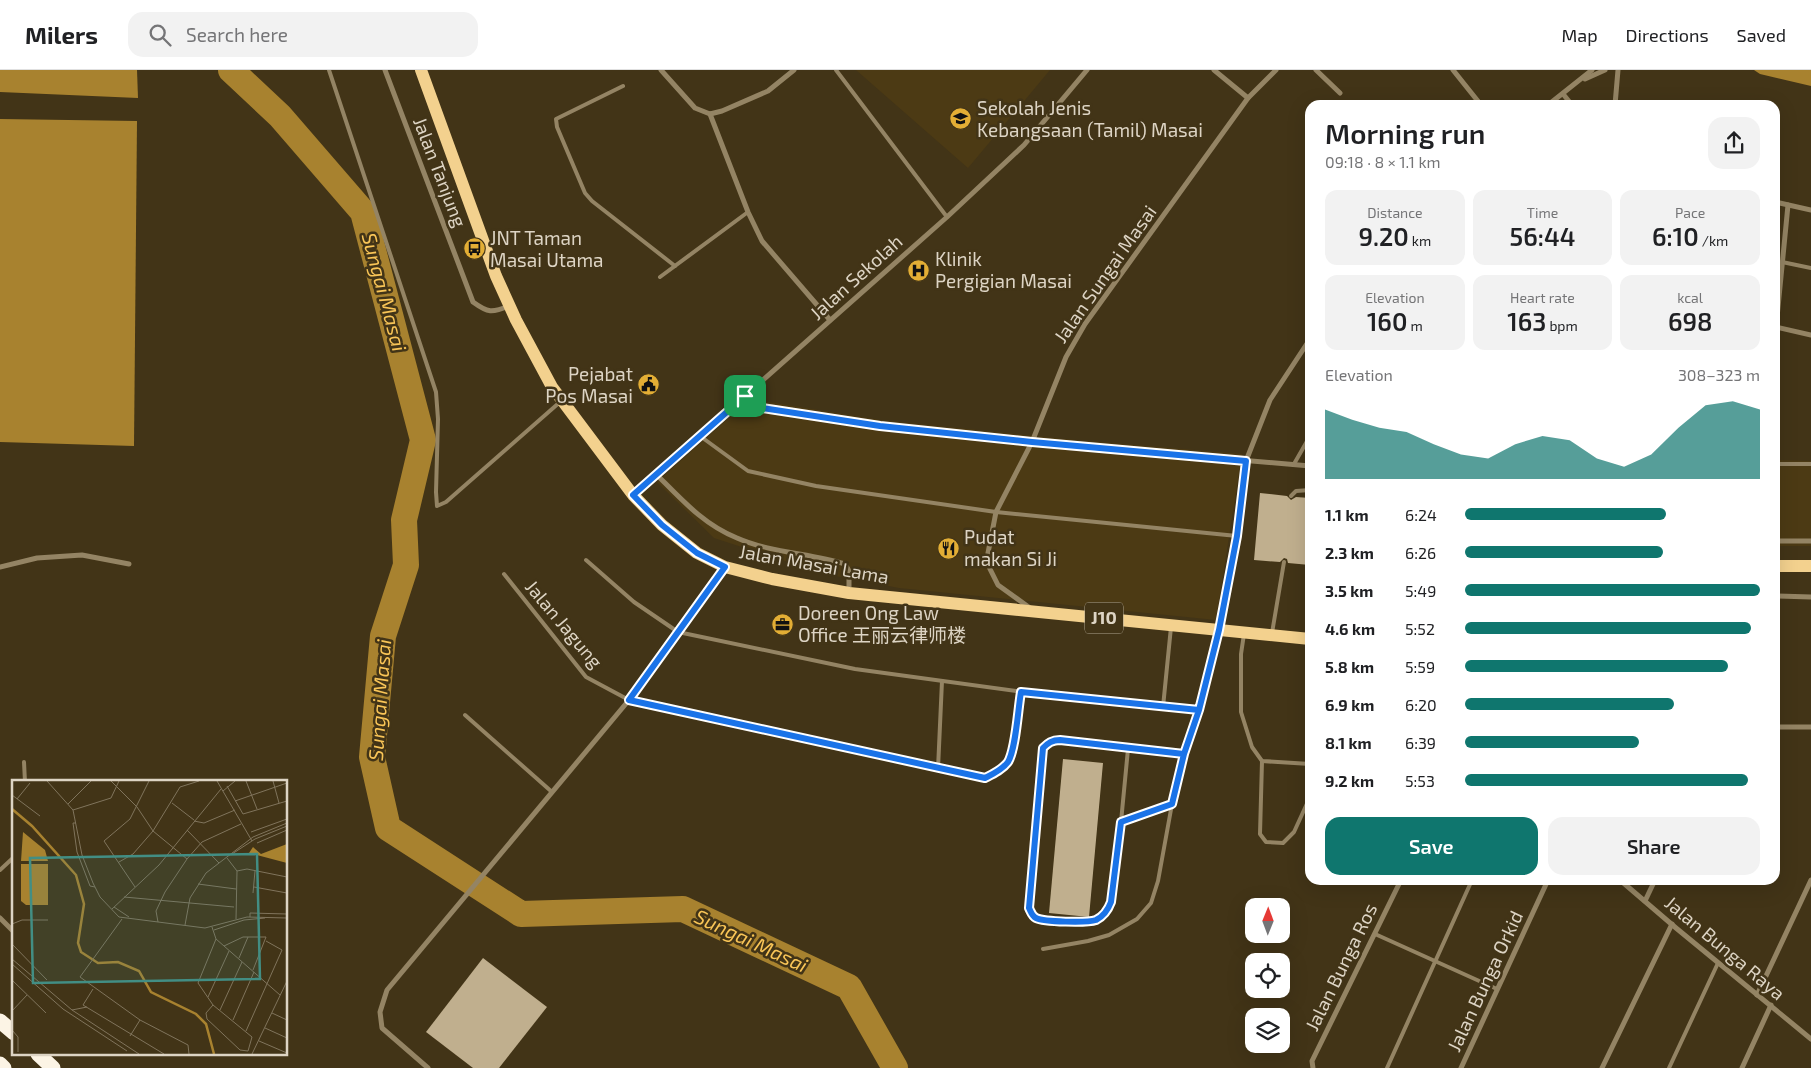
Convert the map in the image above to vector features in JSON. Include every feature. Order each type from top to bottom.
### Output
[{"type":"highway","points":[[0,1021],[12,1031]]},
{"type":"highway","points":[[40,1056],[53,1068]]},
{"type":"highway","points":[[0,1064],[4,1068]]},
{"type":"main road","name":"Jalan Masai Lama","points":[[420,70],[509,306],[552,388],[633,495],[662,525],[697,553],[725,567],[772,579],[849,593],[1305,638]]},
{"type":"main road","points":[[1780,566],[1811,566]]},
{"type":"street","name":"Jalan Tanjung","points":[[385,70],[473,302],[484,310],[495,312],[509,306]]},
{"type":"street","points":[[661,70],[695,108],[710,114],[722,111],[768,91],[794,70]]},
{"type":"street","name":"Jalan Sekolah","points":[[633,495],[947,217],[1024,145],[1086,70]]},
{"type":"street","points":[[1214,70],[1248,98]]},
{"type":"street","name":"Jalan Sungai Masai","points":[[1037,612],[1003,590],[993,578],[988,553],[996,512],[1032,442],[1066,357],[1085,324],[1248,98],[1276,70]]},
{"type":"street","points":[[1316,70],[1340,93]]},
{"type":"street","points":[[1453,70],[1477,100]]},
{"type":"street","points":[[1555,100],[1592,70]]},
{"type":"street","points":[[1580,81],[1605,70]]},
{"type":"street","points":[[1615,100],[1618,70]]},
{"type":"street","points":[[1563,94],[1568,100]]},
{"type":"street","points":[[710,114],[748,212],[762,241],[830,320]]},
{"type":"street","points":[[1780,203],[1811,210]]},
{"type":"street","points":[[1780,284],[1788,205]]},
{"type":"street","points":[[1780,328],[1811,335]]},
{"type":"street","points":[[1219,630],[1237,536],[1246,461],[1270,400],[1305,347]]},
{"type":"street","points":[[745,396],[754,405],[762,408],[880,426],[1032,442],[1305,465]]},
{"type":"street","points":[[657,475],[687,506],[704,519],[737,538],[757,545],[845,564],[849,571],[849,593]]},
{"type":"street","points":[[1780,541],[1811,541]]},
{"type":"street","points":[[0,567],[37,558],[82,555],[129,564]]},
{"type":"street","points":[[428,1068],[382,1028],[380,1012],[387,990],[629,700],[725,567]]},
{"type":"street","points":[[1780,596],[1811,597]]},
{"type":"street","points":[[1780,727],[1811,727]]},
{"type":"street","points":[[1758,995],[1811,880]]},
{"type":"street","name":"Jalan Bunga Ros","points":[[1313,1068],[1312,1060],[1399,885]]},
{"type":"street","name":"Jalan Bunga Orkid","points":[[1461,1068],[1546,885]]},
{"type":"street","name":"Jalan Bunga Raya","points":[[1626,885],[1811,1039]]},
{"type":"street","points":[[1645,902],[1653,885]]},
{"type":"street","points":[[0,918],[12,930]]},
{"type":"street","points":[[1602,1068],[1672,924]]},
{"type":"street","points":[[1742,1068],[1771,1005]]},
{"type":"lane","points":[[329,70],[436,392],[438,419],[436,492],[438,506],[446,502],[562,400]]},
{"type":"lane","points":[[836,70],[947,217]]},
{"type":"lane","points":[[623,86],[556,119],[556,127],[585,193],[592,201],[675,266]]},
{"type":"lane","points":[[660,277],[748,212]]},
{"type":"lane","points":[[1782,262],[1811,268]]},
{"type":"lane","points":[[700,436],[748,471],[816,486],[996,512],[1237,536]]},
{"type":"lane","points":[[1294,464],[1305,445]]},
{"type":"lane","points":[[1780,464],[1811,464]]},
{"type":"lane","points":[[1291,496],[1296,491],[1305,490]]},
{"type":"lane","points":[[586,560],[634,602],[678,632],[855,670],[1021,692],[1199,710]]},
{"type":"lane","points":[[1272,635],[1284,562]]},
{"type":"lane","name":"Jalan Jagung","points":[[504,574],[586,677],[629,700],[985,778],[998,772],[1008,761],[1014,740],[1021,692]]},
{"type":"lane","points":[[1163,707],[1171,625]]},
{"type":"lane","points":[[1043,949],[1088,941],[1109,934],[1137,919],[1145,911],[1155,894],[1172,804],[1184,754],[1199,710],[1219,630]]},
{"type":"lane","points":[[1244,632],[1241,654],[1241,712],[1252,747],[1262,761],[1260,834],[1266,842],[1283,843],[1294,832],[1305,808]]},
{"type":"lane","points":[[938,769],[942,681]]},
{"type":"lane","points":[[465,715],[552,792]]},
{"type":"lane","points":[[1128,749],[1111,902],[1107,912],[1088,922],[1038,919],[1034,917],[1029,908],[1029,903],[1043,748],[1054,740],[1060,740],[1184,754]]},
{"type":"lane","points":[[1262,761],[1305,764]]},
{"type":"lane","points":[[24,762],[24,780]]},
{"type":"lane","points":[[1121,822],[1172,804]]},
{"type":"lane","points":[[0,870],[12,860]]},
{"type":"lane","points":[[1387,1068],[1470,885]]},
{"type":"lane","points":[[1375,934],[1497,989]]},
{"type":"lane","points":[[1669,1068],[1718,963]]},
{"type":"shaded area","points":[[0,70],[137,70],[138,98],[0,92]]},
{"type":"shaded area","name":"Sekolah Jenis Kebangsaan (Tamil) Masai","points":[[856,70],[1050,70],[968,168]]},
{"type":"shaded area","points":[[1754,70],[1811,70],[1811,86],[1760,74]]},
{"type":"shaded area","points":[[0,119],[137,121],[134,446],[0,442]]},
{"type":"shaded area","points":[[753,396],[762,401],[880,420],[1064,439],[1242,454],[1216,620],[899,588],[825,574],[714,538],[657,482]]},
{"type":"shaded area","points":[[1780,460],[1811,461],[1811,546],[1780,546]]},
{"type":"building","points":[[1260,493],[1287,496],[1291,500],[1296,497],[1305,498],[1305,565],[1288,563],[1287,559],[1284,558],[1280,562],[1254,560]]},
{"type":"building","points":[[1063,759],[1103,763],[1089,917],[1049,913]]},
{"type":"building","points":[[483,958],[547,1007],[499,1068],[473,1068],[426,1032]]},
{"type":"waterway","name":"Sungai Masai","points":[[231,70],[280,116],[363,212],[423,440],[404,520],[406,565],[383,636],[372,757],[388,828],[521,914],[683,909],[849,987],[895,1068]]},
{"type":"place","name":"Sekolah Jenis Kebangsaan (Tamil) Masai","points":[[961,119]]},
{"type":"place","name":"JNT Taman Masai Utama","points":[[474,249]]},
{"type":"place","name":"Klinik Pergigian Masai","points":[[919,270]]},
{"type":"place","name":"Pejabat Pos Masai","points":[[649,385]]},
{"type":"place","name":"Pudat makan Si Ji","points":[[948,548]]},
{"type":"place","name":"Doreen Ong Law Office 王丽云律师楼","points":[[782,624]]},
{"type":"route","points":[[745,396],[633,495],[662,525],[697,553],[725,567],[629,700],[985,778],[998,772],[1008,761],[1014,740],[1021,692],[1199,710],[1184,754],[1060,740],[1054,740],[1043,748],[1029,903],[1031,914],[1038,919],[1077,922],[1088,922],[1102,916],[1107,912],[1111,902],[1121,822],[1172,804],[1184,754],[1199,710],[1219,630],[1237,536],[1246,461],[880,426],[762,408],[754,405],[745,396]]}]
